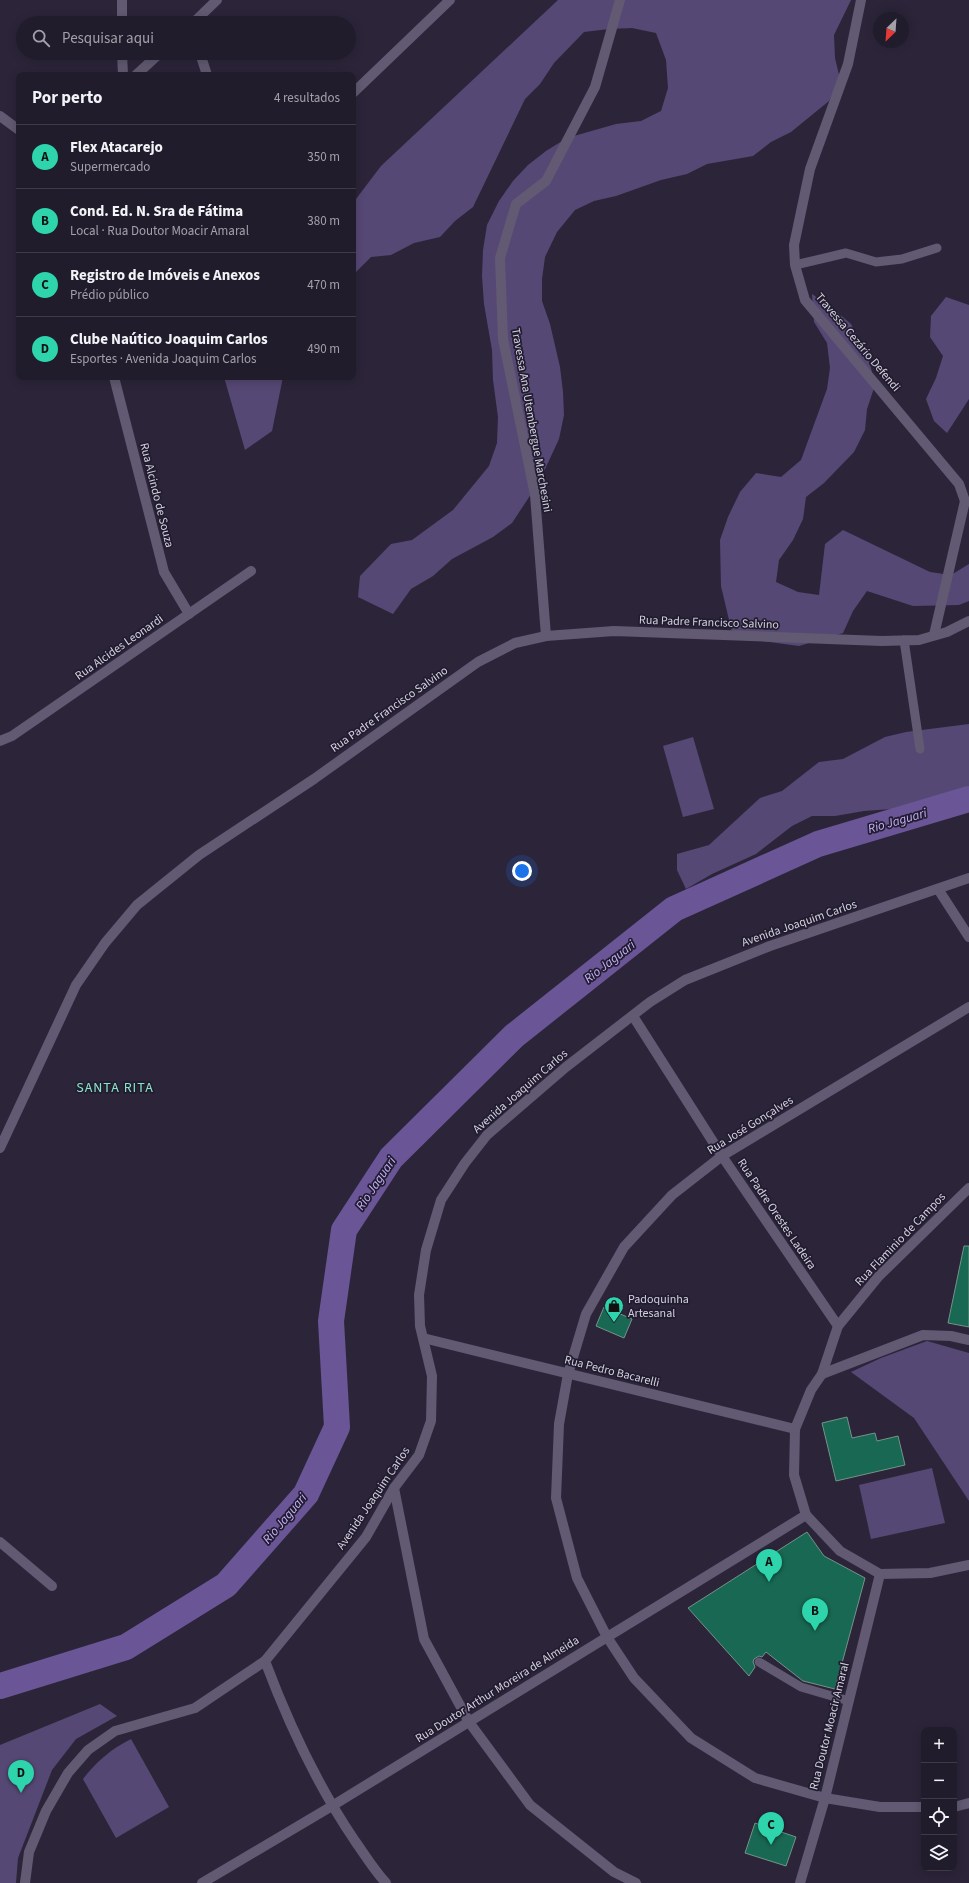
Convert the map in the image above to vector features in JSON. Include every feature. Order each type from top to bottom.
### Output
[{"type":"street","points":[[122,0],[122,16]]},
{"type":"street","points":[[200,16],[217,0]]},
{"type":"street","points":[[356,90],[450,0]]},
{"type":"street","name":"Travessa Ana Utembergue Marchesini","points":[[546,636],[535,495],[503,339],[500,258],[516,204],[546,181],[595,87],[620,0]]},
{"type":"street","name":"Travessa Cezário Defendi","points":[[861,0],[848,64],[810,170],[794,245],[795,265],[805,300],[959,484],[964,501],[934,636]]},
{"type":"street","points":[[122,60],[123,72]]},
{"type":"street","points":[[139,72],[152,60]]},
{"type":"street","points":[[202,60],[206,72]]},
{"type":"street","points":[[0,116],[16,128]]},
{"type":"street","name":"Rua Alcindo de Souza","points":[[115,380],[164,572],[189,614]]},
{"type":"street","name":"Rua Alcides Leonardi","points":[[0,741],[12,736],[251,571]]},
{"type":"street","name":"Rua Padre Francisco Salvino","points":[[0,1148],[76,985],[105,943],[137,905],[199,855],[314,779],[478,662],[515,643],[546,636],[614,631],[918,640],[947,632],[969,621]]},
{"type":"street","name":"Avenida Joaquim Carlos","points":[[25,1883],[29,1852],[46,1811],[68,1773],[88,1750],[115,1731],[195,1708],[265,1661],[366,1537],[394,1488],[419,1455],[431,1420],[432,1376],[420,1326],[419,1295],[426,1250],[441,1200],[465,1163],[487,1135],[566,1067],[650,1002],[686,980],[770,946],[969,878]]},
{"type":"street","points":[[938,889],[969,937]]},
{"type":"street","name":"Rua José Gonçalves","points":[[921,1807],[880,1808],[825,1798],[755,1778],[691,1738],[634,1678],[607,1637],[577,1578],[556,1498],[559,1424],[568,1374],[586,1314],[624,1247],[672,1195],[722,1156],[969,1007]]},
{"type":"street","name":"Rua Padre Orestes Ladeira","points":[[633,1016],[722,1156],[838,1326]]},
{"type":"street","name":"Rua Flaminio de Campos","points":[[880,1574],[840,1551],[806,1515],[794,1475],[795,1429],[811,1390],[822,1374],[838,1326],[878,1276],[969,1188]]},
{"type":"street","points":[[822,1374],[923,1335],[952,1336],[969,1340]]},
{"type":"street","name":"Rua Pedro Bacarelli","points":[[423,1338],[795,1429]]},
{"type":"street","points":[[394,1488],[424,1639],[469,1722],[530,1805],[614,1872],[636,1883]]},
{"type":"street","name":"Rua Doutor Arthur Moreira de Almeida","points":[[202,1883],[332,1806],[806,1515]]},
{"type":"street","points":[[0,1542],[52,1586]]},
{"type":"street","points":[[880,1574],[930,1573],[969,1565]]},
{"type":"street","name":"Rua Doutor Moacir Amaral","points":[[800,1883],[825,1798],[880,1574]]},
{"type":"street","points":[[265,1661],[283,1709],[304,1754],[332,1806],[386,1883]]},
{"type":"street","points":[[957,1806],[969,1803]]},
{"type":"lane","points":[[795,265],[846,253],[876,262],[902,259],[936,248]]},
{"type":"lane","points":[[904,640],[920,749]]},
{"type":"lane","points":[[759,1662],[800,1687],[849,1701]]},
{"type":"shaded area","points":[[558,0],[851,0],[834,35],[835,58],[840,79],[829,101],[791,132],[771,142],[753,156],[707,164],[687,174],[661,180],[616,196],[594,201],[575,210],[557,232],[545,257],[542,279],[542,301],[550,324],[560,367],[564,415],[559,439],[539,482],[512,523],[493,537],[452,559],[433,576],[411,589],[393,614],[358,597],[360,576],[391,544],[412,540],[453,510],[489,466],[497,443],[498,417],[493,380],[492,350],[484,304],[482,276],[483,250],[487,225],[499,201],[513,181],[528,165],[546,151],[567,138],[616,124],[641,121],[661,111],[668,88],[666,60],[656,33],[632,28],[584,32],[554,63],[540,84],[525,99],[473,207],[455,221],[440,237],[414,243],[391,255],[371,257],[356,272],[356,199],[381,166]]},
{"type":"shaded area","points":[[812,294],[851,324],[870,364],[875,385],[867,409],[865,430],[854,452],[824,483],[806,497],[803,519],[793,540],[779,560],[776,582],[798,592],[819,595],[825,544],[843,530],[930,572],[951,575],[969,564],[969,601],[959,605],[913,606],[867,591],[853,611],[843,633],[799,646],[733,637],[721,586],[720,540],[728,517],[740,492],[756,473],[781,477],[801,460],[827,389],[830,368],[827,343],[814,322]]},
{"type":"shaded area","points":[[946,297],[969,305],[969,399],[947,433],[934,421],[926,399],[936,378],[943,356],[930,337],[931,316]]},
{"type":"shaded area","points":[[225,380],[282,380],[272,431],[245,450]]},
{"type":"shaded area","points":[[969,724],[969,791],[936,796],[892,809],[864,811],[835,816],[812,816],[792,826],[756,854],[712,874],[686,889],[677,870],[677,854],[709,845],[760,798],[782,791],[819,762],[843,759],[885,737],[906,732]]},
{"type":"shaded area","points":[[693,737],[714,809],[683,817],[663,746]]},
{"type":"shaded area","points":[[927,1341],[969,1353],[969,1501],[914,1418],[851,1372],[881,1358]]},
{"type":"shaded area","points":[[932,1468],[945,1523],[871,1539],[859,1485]]},
{"type":"shaded area","points":[[100,1704],[117,1716],[76,1739],[52,1770],[18,1858],[16,1883],[0,1883],[0,1745]]},
{"type":"shaded area","points":[[131,1739],[169,1807],[116,1838],[83,1779],[104,1756]]},
{"type":"building","points":[[964,1246],[969,1246],[969,1327],[948,1323]]},
{"type":"building","name":"Padoquinha Artesanal","points":[[604,1307],[632,1319],[624,1338],[596,1326]]},
{"type":"building","points":[[847,1417],[852,1438],[875,1433],[877,1441],[898,1436],[905,1465],[836,1481],[822,1423]]},
{"type":"building","points":[[807,1532],[824,1556],[865,1578],[835,1689],[803,1681],[766,1652],[762,1657],[759,1656],[754,1659],[753,1662],[755,1667],[749,1676],[688,1608]]},
{"type":"building","points":[[755,1823],[796,1837],[786,1866],[745,1853]]},
{"type":"waterway","name":"Rio Jaguari","points":[[0,1686],[126,1647],[226,1585],[306,1494],[337,1427],[331,1321],[344,1230],[391,1158],[514,1036],[674,909],[818,844],[969,799]]},
{"type":"place","name":"Padoquinha Artesanal","points":[[614,1323]]},
{"type":"place","name":"Flex Atacarejo","points":[[769,1582]]},
{"type":"place","name":"Cond. Ed. N. Sra de Fátima","points":[[815,1631]]},
{"type":"place","name":"Clube Naútico Joaquim Carlos","points":[[21,1793]]},
{"type":"place","name":"Registro de Imóveis e Anexos","points":[[771,1845]]},
{"type":"district","name":"SANTA RITA","points":[[115,1087]]}]
